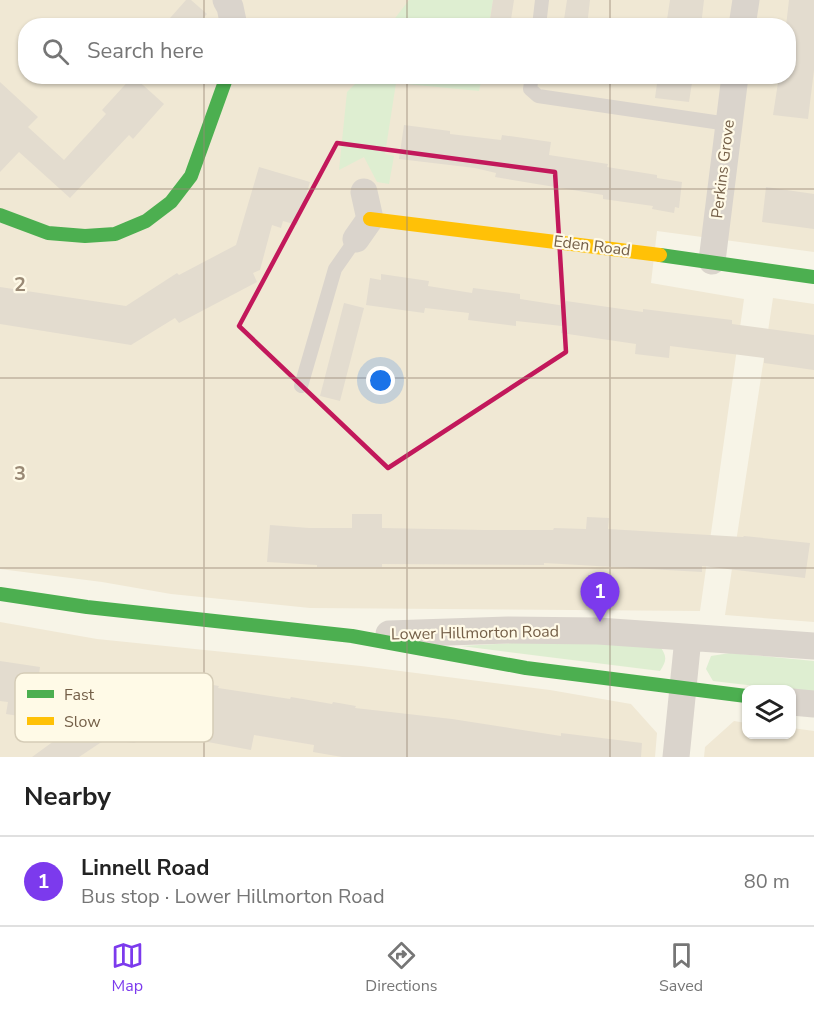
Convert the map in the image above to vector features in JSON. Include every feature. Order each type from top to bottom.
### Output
[{"type":"street","points":[[226,0],[232,18]]},
{"type":"street","points":[[743,18],[746,0]]},
{"type":"street","points":[[0,215],[48,233],[85,236],[115,234],[146,221],[171,202],[191,176],[224,84]]},
{"type":"street","name":"Perkins Grove","points":[[712,261],[734,84]]},
{"type":"street","points":[[363,229],[364,192]]},
{"type":"street","name":"Eden Road","points":[[363,229],[712,261],[814,277]]},
{"type":"street","name":"Lower Hillmorton Road","points":[[0,594],[87,607],[352,636],[526,668],[742,695]]},
{"type":"street","name":"Lower Hillmorton Road","points":[[352,636],[531,630],[598,631],[814,646]]},
{"type":"street","points":[[676,757],[688,638]]},
{"type":"street","points":[[796,702],[814,704]]},
{"type":"lane","points":[[540,18],[542,0]]},
{"type":"lane","points":[[531,84],[530,89],[538,96],[728,124]]},
{"type":"lane","points":[[302,386],[335,269],[363,229]]},
{"type":"highlighted area","points":[[337,143],[555,172],[566,352],[388,468],[239,326]]},
{"type":"shaded area","points":[[0,0],[814,0],[814,252],[657,231],[651,283],[744,299],[700,611],[310,608],[171,594],[102,582],[0,569]]},
{"type":"shaded area","points":[[773,298],[814,304],[814,622],[725,615]]},
{"type":"shaded area","points":[[0,622],[97,639],[361,666],[550,690],[631,704],[657,733],[655,757],[0,757]]},
{"type":"shaded area","points":[[734,721],[742,722],[742,739],[796,739],[796,729],[814,731],[814,757],[704,757],[705,747]]},
{"type":"green space","points":[[409,0],[493,0],[490,18],[395,18]]},
{"type":"green space","points":[[355,84],[396,84],[385,154],[394,156],[389,184],[377,182],[364,157],[339,170],[347,92]]},
{"type":"green space","points":[[406,84],[480,84],[479,91]]},
{"type":"green space","points":[[548,641],[660,646],[665,661],[660,671],[461,646]]},
{"type":"green space","points":[[730,653],[814,661],[814,693],[796,691],[796,685],[747,685],[713,681],[706,669],[711,656]]},
{"type":"building","points":[[186,0],[191,0],[207,14],[203,18],[170,18]]},
{"type":"building","points":[[493,0],[514,0],[511,18],[490,18]]},
{"type":"building","points":[[567,0],[590,0],[588,18],[564,18]]},
{"type":"building","points":[[670,0],[704,0],[702,18],[667,18]]},
{"type":"building","points":[[789,0],[814,0],[814,70],[808,119],[773,115],[778,84],[796,84],[796,18],[787,18]]},
{"type":"building","points":[[0,82],[38,117],[28,127],[64,160],[106,114],[102,110],[126,84],[142,84],[164,104],[133,139],[129,135],[70,198],[19,152],[0,172]]},
{"type":"building","points":[[657,84],[692,84],[689,102],[655,98]]},
{"type":"building","points":[[404,125],[450,131],[450,134],[501,140],[502,135],[551,142],[549,155],[608,164],[607,167],[657,175],[657,178],[682,182],[679,208],[675,207],[674,213],[652,209],[653,206],[603,199],[603,195],[495,177],[496,173],[475,168],[399,159]]},
{"type":"building","points":[[259,167],[310,182],[297,225],[283,221],[281,228],[272,225],[260,270],[253,273],[257,282],[179,323],[175,318],[131,345],[0,324],[0,287],[126,306],[177,273],[179,275],[236,245]]},
{"type":"building","points":[[766,187],[814,194],[814,229],[762,222]]},
{"type":"building","points":[[381,274],[429,281],[428,286],[472,293],[473,288],[520,294],[520,299],[565,306],[566,301],[643,312],[643,309],[732,320],[732,324],[814,335],[814,370],[764,363],[764,358],[670,346],[669,358],[635,354],[636,344],[561,333],[562,326],[516,321],[516,326],[468,320],[469,313],[425,308],[424,313],[366,305],[370,278],[381,280]]},
{"type":"building","points":[[344,303],[364,308],[340,401],[320,396]]},
{"type":"building","points":[[352,514],[382,514],[382,528],[484,530],[586,529],[587,517],[609,518],[608,529],[744,536],[810,543],[805,578],[702,566],[702,572],[544,563],[544,565],[382,564],[382,567],[317,567],[317,565],[267,562],[270,525],[352,528]]},
{"type":"building","points":[[0,661],[40,667],[39,673],[15,673],[15,715],[6,714],[8,702],[0,701]]},
{"type":"building","points":[[213,685],[219,686],[218,688],[290,699],[291,697],[332,704],[333,702],[356,706],[355,708],[452,719],[561,736],[561,733],[642,743],[641,757],[342,757],[313,752],[314,745],[254,735],[251,750],[208,742],[213,742]]},
{"type":"building","points":[[53,742],[102,742],[79,757],[32,757]]},
{"type":"traffic: fast","points":[[0,215],[48,233],[85,236],[115,234],[146,221],[171,202],[191,176],[224,84]]},
{"type":"traffic: fast","points":[[660,255],[814,277]]},
{"type":"traffic: fast","points":[[0,594],[87,607],[352,636],[526,668],[742,695]]},
{"type":"traffic: slow","points":[[370,219],[660,255]]},
{"type":"place","name":"Linnell Road","points":[[600,622]]}]
